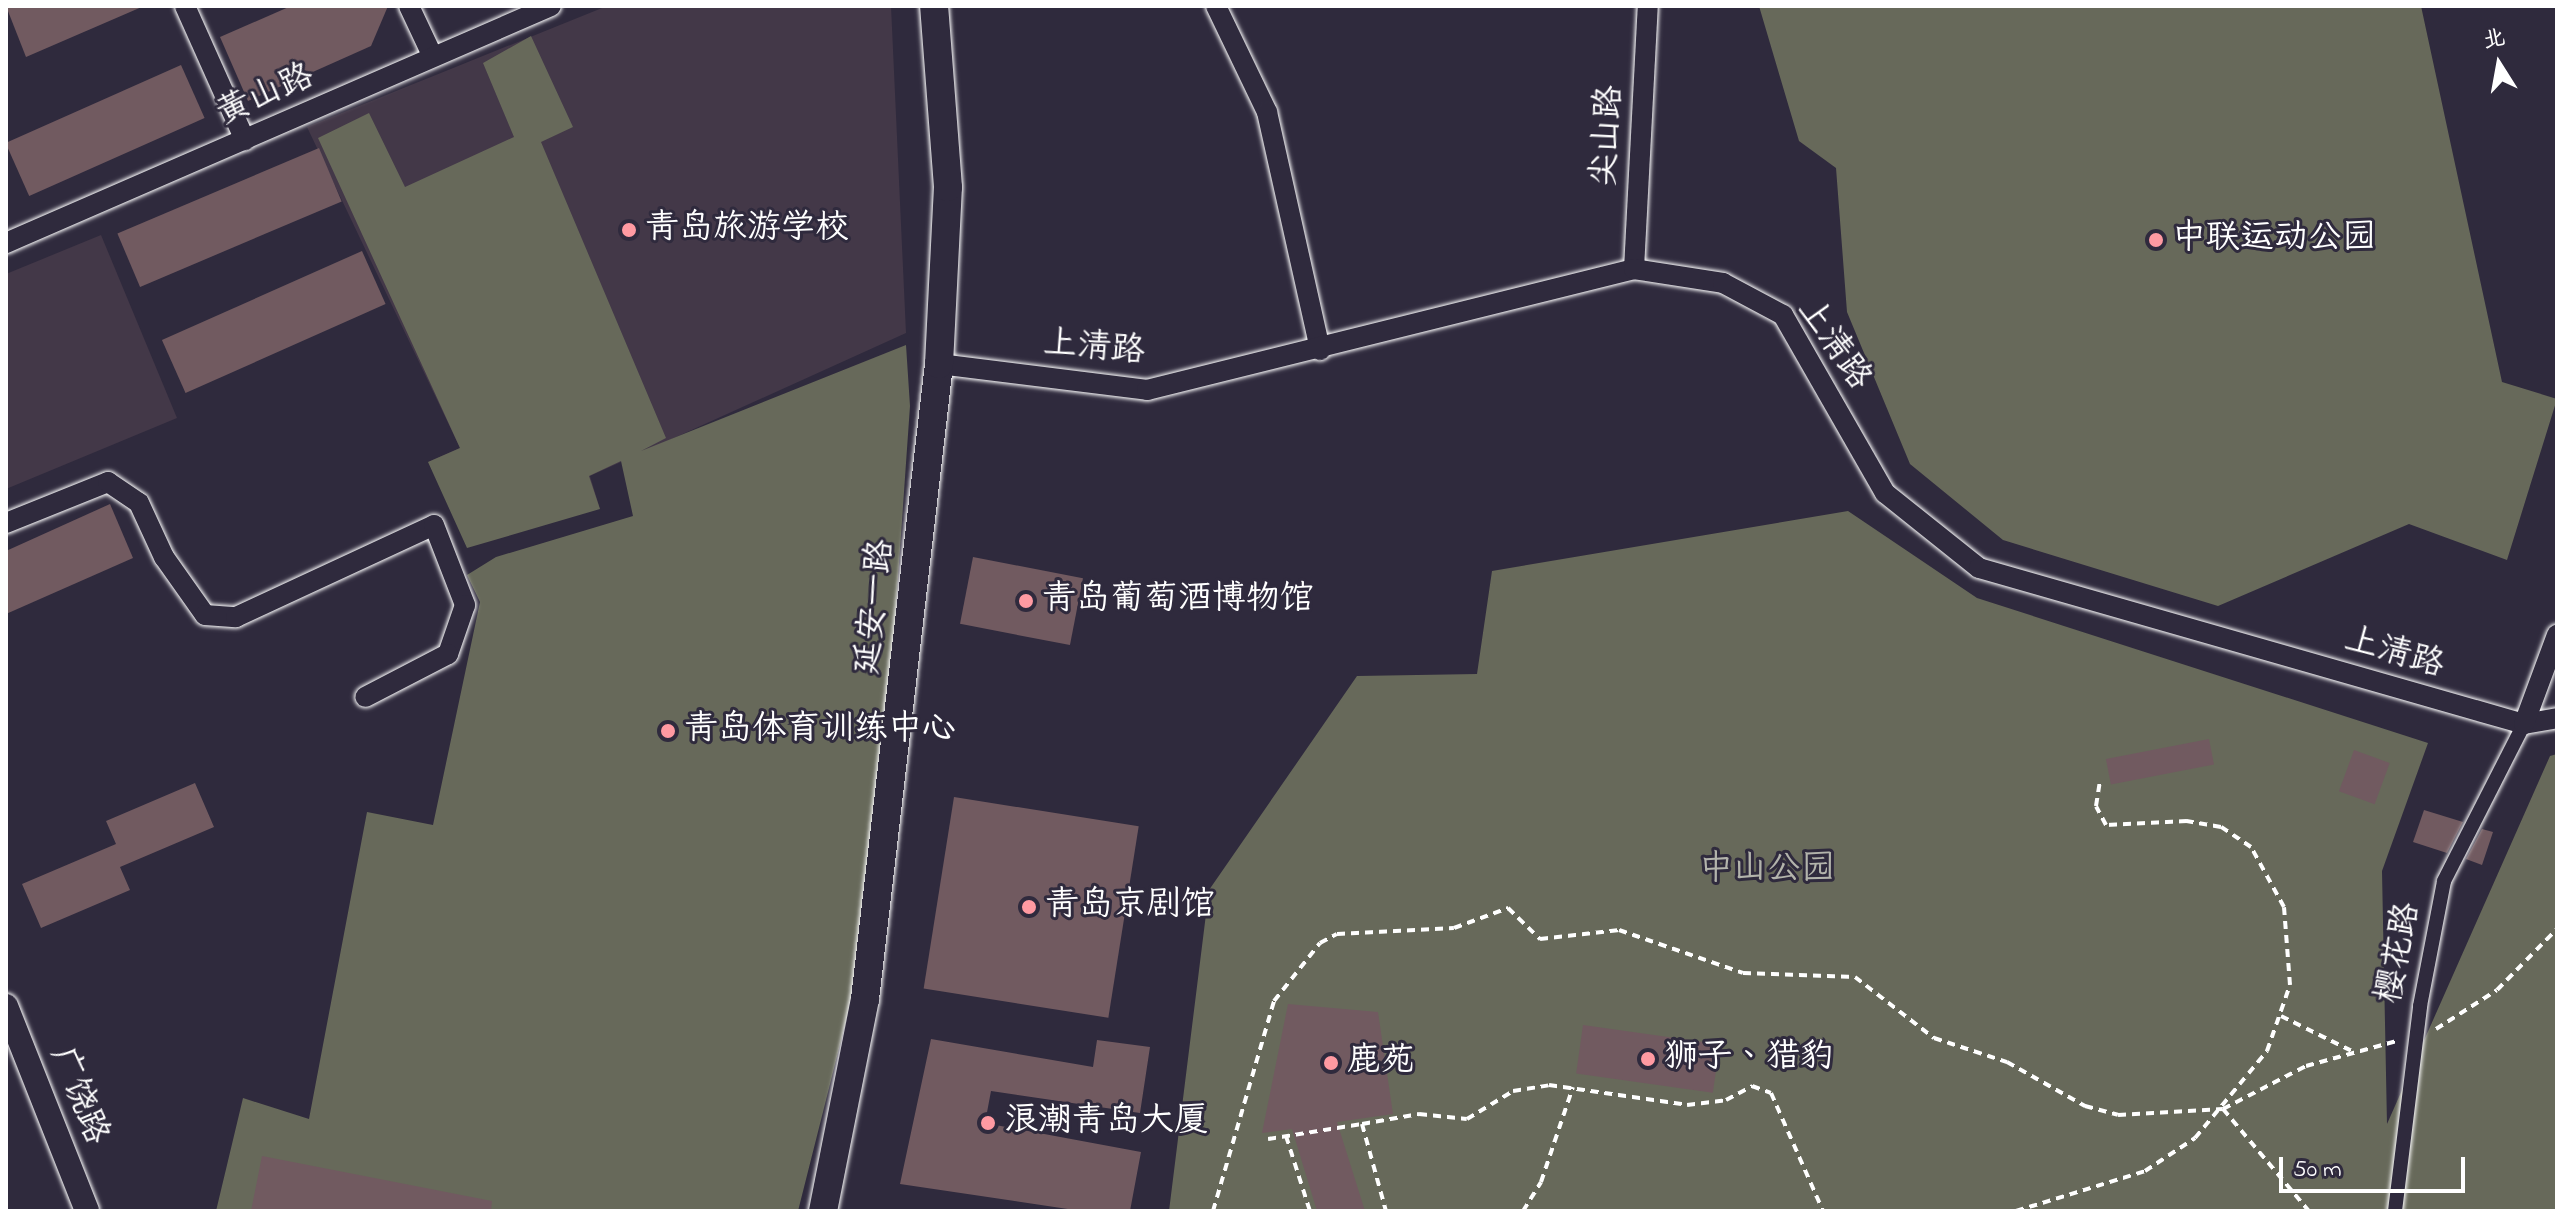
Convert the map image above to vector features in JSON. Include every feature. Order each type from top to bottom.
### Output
[{"type":"main road","name":"延安一路","points":[[823,1211],[865,999],[939,364],[948,187],[934,6]]},
{"type":"street","points":[[185,6],[245,140]]},
{"type":"street","points":[[409,6],[433,57]]},
{"type":"street","name":"黄山路","points":[[6,243],[551,6]]},
{"type":"street","points":[[1216,6],[1267,112],[1320,350]]},
{"type":"street","name":"尖山路","points":[[1634,269],[1648,6]]},
{"type":"street","name":"上清路","points":[[939,364],[1147,390],[1320,350],[1634,269],[1723,283],[1783,315],[1885,493],[1979,568],[2524,724],[2557,718]]},
{"type":"street","points":[[6,523],[108,482],[139,503],[164,557],[205,615],[236,617],[434,525],[465,605],[448,654],[365,697]]},
{"type":"street","points":[[2524,724],[2557,635]]},
{"type":"street","name":"樱花路","points":[[2395,1211],[2420,1006],[2444,881],[2524,724]]},
{"type":"street","name":"广饶路","points":[[6,1006],[87,1211]]},
{"type":"path","points":[[2016,1211],[2145,1171],[2223,1109],[2267,1051],[2281,1016],[2290,939],[2272,876],[2251,847],[2221,827],[2187,821],[2106,825],[2096,806],[2100,782]]},
{"type":"path","points":[[1213,1211],[1274,1001],[1320,943],[1337,934],[1454,928],[1508,908],[1540,939],[1619,930],[1743,973],[1855,977],[1934,1038],[2007,1062],[2085,1106],[2118,1115],[2223,1109]]},
{"type":"path","points":[[2281,1016],[2356,1053]]},
{"type":"path","points":[[1268,1139],[1419,1114],[1467,1119],[1513,1091],[1573,1087],[1687,1105],[1726,1100],[1752,1086],[1771,1093],[1823,1211]]},
{"type":"path","points":[[1523,1211],[1541,1182],[1573,1087]]},
{"type":"path","points":[[2223,1109],[2309,1211]]},
{"type":"path","points":[[1362,1124],[1386,1211]]},
{"type":"path","points":[[1286,1136],[1310,1211]]},
{"type":"shaded area","name":"青岛旅游学校","points":[[607,6],[891,6],[906,333],[590,476],[600,509],[428,462],[460,448],[307,127]]},
{"type":"shaded area","points":[[101,235],[177,418],[6,489],[6,274]]},
{"type":"green space","name":"中联运动公园","points":[[1759,6],[2421,6],[2502,382],[2557,399],[2507,560],[2409,524],[2218,606],[2003,540],[1910,464],[1847,312],[1836,168],[1799,141]]},
{"type":"green space","name":"青岛体育训练中心","points":[[531,36],[573,127],[541,142],[666,438],[641,451],[906,345],[910,406],[893,649],[852,997],[798,1211],[216,1211],[243,1098],[309,1119],[367,812],[433,825],[480,602],[467,575],[496,557],[633,516],[621,461],[589,476],[600,509],[467,548],[428,462],[460,448],[318,138],[369,113],[405,187],[514,137],[483,63]]},
{"type":"green space","name":"中山公园","points":[[1848,511],[1977,598],[2428,743],[2382,871],[2387,1124],[2550,756],[2557,754],[2557,1211],[1169,1211],[1209,890],[1357,676],[1477,674],[1492,571]]},
{"type":"building","points":[[6,6],[144,6],[26,57]]},
{"type":"building","points":[[291,6],[388,6],[371,46],[248,101],[220,37]]},
{"type":"building","points":[[181,65],[205,118],[29,196],[6,143]]},
{"type":"building","points":[[319,148],[342,201],[140,287],[117,234]]},
{"type":"building","points":[[362,251],[386,304],[186,393],[162,340]]},
{"type":"building","points":[[110,504],[133,558],[6,614],[6,551]]},
{"type":"building","name":"青岛葡萄酒博物馆","points":[[973,557],[1083,578],[1070,645],[960,624]]},
{"type":"building","points":[[2209,739],[2214,765],[2111,785],[2106,759]]},
{"type":"building","points":[[2354,750],[2390,763],[2375,804],[2339,791]]},
{"type":"building","points":[[195,783],[214,827],[120,867],[130,890],[41,928],[22,884],[116,844],[106,821]]},
{"type":"building","name":"青岛京剧馆","points":[[954,797],[1139,826],[1108,1018],[924,989]]},
{"type":"building","points":[[2424,810],[2463,822],[2447,853],[2413,842]]},
{"type":"building","points":[[2482,829],[2493,832],[2482,865],[2466,859]]},
{"type":"building","name":"鹿苑","points":[[1288,1004],[1378,1012],[1393,1114],[1337,1122],[1365,1211],[1317,1211],[1292,1129],[1262,1133]]},
{"type":"building","name":"狮子、猎豹","points":[[1583,1025],[1720,1044],[1713,1093],[1576,1074]]},
{"type":"building","name":"浪潮青岛大厦","points":[[931,1039],[1093,1067],[1097,1040],[1150,1047],[1140,1113],[991,1091],[985,1123],[1141,1152],[1130,1211],[1081,1211],[900,1184]]},
{"type":"building","points":[[262,1156],[492,1201],[491,1211],[251,1211]]},
{"type":"place","name":"青岛旅游学校","points":[[629,230]]},
{"type":"place","name":"中联运动公园","points":[[2156,240]]},
{"type":"place","name":"青岛葡萄酒博物馆","points":[[1026,601]]},
{"type":"place","name":"青岛体育训练中心","points":[[668,731]]},
{"type":"place","name":"青岛京剧馆","points":[[1029,907]]},
{"type":"place","name":"狮子、猎豹","points":[[1648,1059]]},
{"type":"place","name":"鹿苑","points":[[1331,1063]]},
{"type":"place","name":"浪潮青岛大厦","points":[[988,1123]]}]
